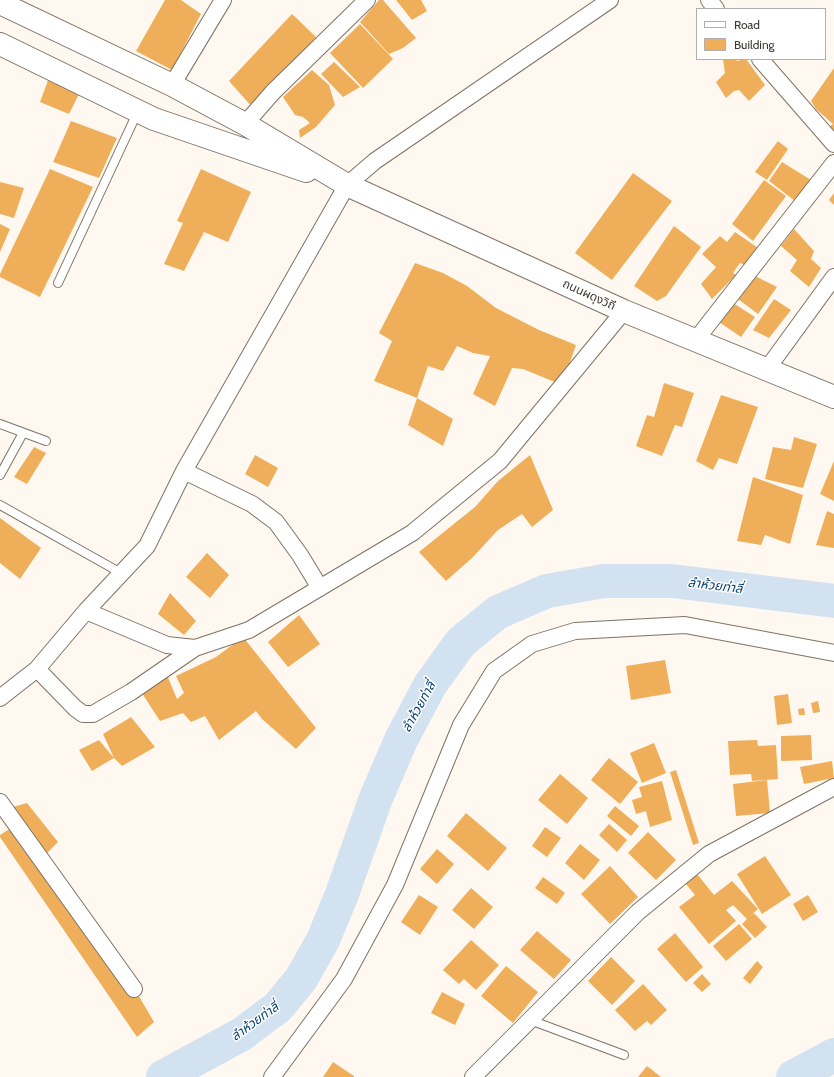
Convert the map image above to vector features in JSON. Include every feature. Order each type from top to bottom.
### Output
[{"type":"main road","points":[[0,3],[172,85],[245,124],[347,184]]},
{"type":"main road","points":[[2,50],[154,119],[347,184]]},
{"type":"main road","name":"ถนนผดุงวิถี","points":[[347,184],[624,311],[834,397]]},
{"type":"street","points":[[172,85],[223,0]]},
{"type":"street","points":[[245,124],[273,92],[367,0]]},
{"type":"street","points":[[0,698],[37,669],[86,611],[147,546],[184,471],[347,184],[376,161],[610,0]]},
{"type":"street","points":[[709,0],[715,8]]},
{"type":"street","points":[[761,60],[834,144]]},
{"type":"street","points":[[695,341],[834,163]]},
{"type":"street","points":[[767,369],[834,277]]},
{"type":"street","points":[[37,669],[75,708],[83,714],[93,714],[131,692],[195,648],[249,630],[412,533],[500,461],[624,311]]},
{"type":"street","points":[[184,471],[252,504],[276,522],[300,555],[320,588]]},
{"type":"street","points":[[86,611],[167,645],[195,648]]},
{"type":"street","points":[[272,1077],[344,979],[395,885],[461,725],[494,671],[532,644],[575,631],[591,630],[686,625],[834,653]]},
{"type":"street","points":[[473,1077],[638,912],[708,854],[834,787]]},
{"type":"street","points":[[0,802],[134,989]]},
{"type":"lane","points":[[58,283],[138,111]]},
{"type":"lane","points":[[0,424],[46,441]]},
{"type":"lane","points":[[0,475],[23,433]]},
{"type":"lane","points":[[0,505],[121,573]]},
{"type":"lane","points":[[530,1020],[624,1055]]},
{"type":"building","points":[[165,0],[181,0],[201,14],[172,70],[136,51]]},
{"type":"building","points":[[379,0],[383,0],[416,38],[403,48],[389,54],[360,22]]},
{"type":"building","points":[[396,0],[421,0],[427,11],[412,20]]},
{"type":"building","points":[[292,14],[316,37],[253,108],[229,81]]},
{"type":"building","points":[[360,24],[393,59],[363,88],[330,53]]},
{"type":"building","points":[[723,60],[747,60],[765,85],[749,101],[739,90],[734,91],[726,98],[716,82],[725,73]]},
{"type":"building","points":[[334,62],[360,87],[343,97],[321,74]]},
{"type":"building","points":[[834,68],[834,133],[829,127],[833,124],[816,109],[811,101]]},
{"type":"building","points":[[312,70],[329,85],[335,105],[316,127],[300,138],[299,130],[310,123],[303,117],[295,115],[283,97]]},
{"type":"building","points":[[50,75],[81,90],[69,114],[40,102]]},
{"type":"building","points":[[71,121],[117,138],[99,178],[53,162]]},
{"type":"building","points":[[778,141],[788,149],[767,180],[755,172]]},
{"type":"building","points":[[782,162],[811,180],[795,201],[769,181]]},
{"type":"building","points":[[50,169],[93,187],[40,297],[0,277],[0,274]]},
{"type":"building","points":[[201,169],[251,192],[228,242],[204,232],[184,271],[164,264],[183,223],[177,221]]},
{"type":"building","points":[[633,173],[672,201],[612,280],[575,253]]},
{"type":"building","points":[[764,180],[786,196],[753,241],[732,224]]},
{"type":"building","points":[[0,182],[24,188],[14,218],[0,214]]},
{"type":"building","points":[[834,193],[834,205],[829,200]]},
{"type":"building","points":[[0,224],[10,229],[0,252]]},
{"type":"building","points":[[674,226],[701,247],[666,296],[657,301],[634,286]]},
{"type":"building","points":[[794,229],[814,251],[811,259],[821,268],[809,287],[790,271],[797,260],[781,246]]},
{"type":"building","points":[[735,232],[761,250],[747,266],[740,263],[733,273],[736,275],[712,299],[701,284],[716,267],[702,254],[720,236],[727,242]]},
{"type":"building","points":[[415,263],[443,273],[467,286],[496,308],[539,330],[576,345],[562,385],[523,369],[512,368],[495,406],[473,394],[490,356],[473,353],[457,346],[443,371],[428,366],[417,398],[374,381],[392,341],[379,333]]},
{"type":"building","points":[[753,275],[777,287],[758,314],[738,299]]},
{"type":"building","points":[[774,299],[791,310],[769,338],[753,330]]},
{"type":"building","points":[[733,303],[755,317],[741,337],[719,322]]},
{"type":"building","points":[[664,383],[694,393],[682,427],[675,425],[662,456],[636,446],[647,415],[654,417]]},
{"type":"building","points":[[721,395],[758,407],[737,464],[719,458],[713,470],[696,461]]},
{"type":"building","points":[[417,398],[453,419],[443,446],[408,425]]},
{"type":"building","points":[[794,437],[817,444],[803,488],[765,479],[773,447],[791,450]]},
{"type":"building","points":[[34,447],[46,453],[27,484],[14,477]]},
{"type":"building","points":[[255,455],[278,468],[268,487],[245,474]]},
{"type":"building","points":[[530,455],[553,510],[532,527],[522,514],[498,530],[472,558],[446,581],[419,552],[475,507],[498,481]]},
{"type":"building","points":[[834,461],[834,501],[820,494]]},
{"type":"building","points":[[753,477],[803,495],[790,544],[765,535],[761,545],[737,541]]},
{"type":"building","points":[[827,511],[834,514],[834,548],[816,545]]},
{"type":"building","points":[[0,518],[41,548],[20,579],[0,563]]},
{"type":"building","points":[[207,553],[229,575],[210,598],[186,577]]},
{"type":"building","points":[[170,593],[196,621],[184,635],[158,614]]},
{"type":"building","points":[[299,615],[320,644],[288,667],[268,642]]},
{"type":"building","points":[[243,637],[316,728],[296,749],[262,719],[256,711],[219,740],[205,716],[191,722],[183,713],[160,721],[140,690],[167,675],[177,699],[184,693],[176,676],[216,657]]},
{"type":"building","points":[[665,660],[671,693],[631,700],[626,666]]},
{"type":"building","points":[[788,694],[792,723],[777,725],[774,696]]},
{"type":"building","points":[[818,701],[820,712],[813,713],[811,703]]},
{"type":"building","points":[[804,708],[805,715],[799,715],[798,709]]},
{"type":"building","points":[[131,717],[155,747],[122,766],[114,758],[103,734]]},
{"type":"building","points":[[811,735],[812,760],[781,761],[781,736]]},
{"type":"building","points":[[99,740],[114,758],[92,771],[79,750]]},
{"type":"building","points":[[757,740],[758,746],[776,745],[778,779],[752,781],[751,774],[730,775],[728,741]]},
{"type":"building","points":[[654,743],[666,773],[642,783],[630,753]]},
{"type":"building","points":[[609,758],[638,782],[620,804],[591,780]]},
{"type":"building","points":[[832,761],[834,778],[804,784],[800,767]]},
{"type":"building","points":[[676,770],[699,843],[693,845],[670,772]]},
{"type":"building","points":[[560,774],[588,798],[567,824],[538,800]]},
{"type":"building","points":[[767,780],[770,813],[736,816],[733,784]]},
{"type":"building","points":[[662,781],[672,820],[650,827],[646,811],[636,814],[632,800],[642,797],[639,787]]},
{"type":"building","points":[[27,803],[58,842],[47,853],[13,807]]},
{"type":"building","points":[[615,806],[639,826],[631,836],[607,816]]},
{"type":"building","points":[[466,813],[507,848],[488,871],[447,836]]},
{"type":"building","points":[[609,824],[627,840],[617,852],[599,835]]},
{"type":"building","points":[[16,825],[140,998],[154,1022],[137,1037],[0,837],[0,835]]},
{"type":"building","points":[[545,827],[561,838],[547,857],[532,846]]},
{"type":"building","points":[[648,832],[676,860],[656,880],[628,853]]},
{"type":"building","points":[[580,844],[600,860],[584,880],[565,863]]},
{"type":"building","points":[[437,849],[454,864],[437,884],[420,869]]},
{"type":"building","points":[[765,856],[791,895],[762,914],[737,874]]},
{"type":"building","points":[[610,866],[638,897],[610,924],[581,894]]},
{"type":"building","points":[[697,874],[714,895],[732,881],[758,909],[749,917],[754,913],[767,927],[755,938],[742,924],[747,919],[733,905],[726,910],[736,921],[709,944],[679,907],[695,895],[686,884]]},
{"type":"building","points":[[543,877],[565,893],[557,904],[535,888]]},
{"type":"building","points":[[471,888],[493,907],[474,929],[452,910]]},
{"type":"building","points":[[419,895],[438,907],[420,935],[401,922]]},
{"type":"building","points":[[808,895],[818,912],[803,921],[793,904]]},
{"type":"building","points":[[739,924],[752,939],[726,961],[713,946]]},
{"type":"building","points":[[537,931],[571,960],[554,979],[520,950]]},
{"type":"building","points":[[675,933],[703,967],[686,982],[657,949]]},
{"type":"building","points":[[471,940],[499,965],[476,990],[464,979],[459,984],[443,970]]},
{"type":"building","points":[[611,957],[635,981],[612,1005],[588,981]]},
{"type":"building","points":[[757,961],[763,967],[750,984],[743,978]]},
{"type":"building","points":[[506,966],[538,992],[513,1023],[481,996]]},
{"type":"building","points":[[702,974],[711,984],[702,992],[693,983]]},
{"type":"building","points":[[643,984],[667,1010],[651,1025],[647,1021],[635,1031],[615,1010]]},
{"type":"building","points":[[442,992],[465,1004],[455,1025],[431,1013]]},
{"type":"building","points":[[333,1062],[354,1076],[354,1077],[323,1077]]},
{"type":"building","points":[[647,1066],[661,1077],[638,1077]]},
{"type":"waterway","name":"ลำห้วยท่าลี่","points":[[163,1077],[242,1034],[278,1007],[301,979],[323,940],[342,894],[376,798],[401,740],[430,685],[461,642],[498,612],[547,591],[604,581],[672,581],[834,601]]},
{"type":"waterway","name":"ลำห้วยท่าลี่","points":[[793,1077],[834,1055]]}]
